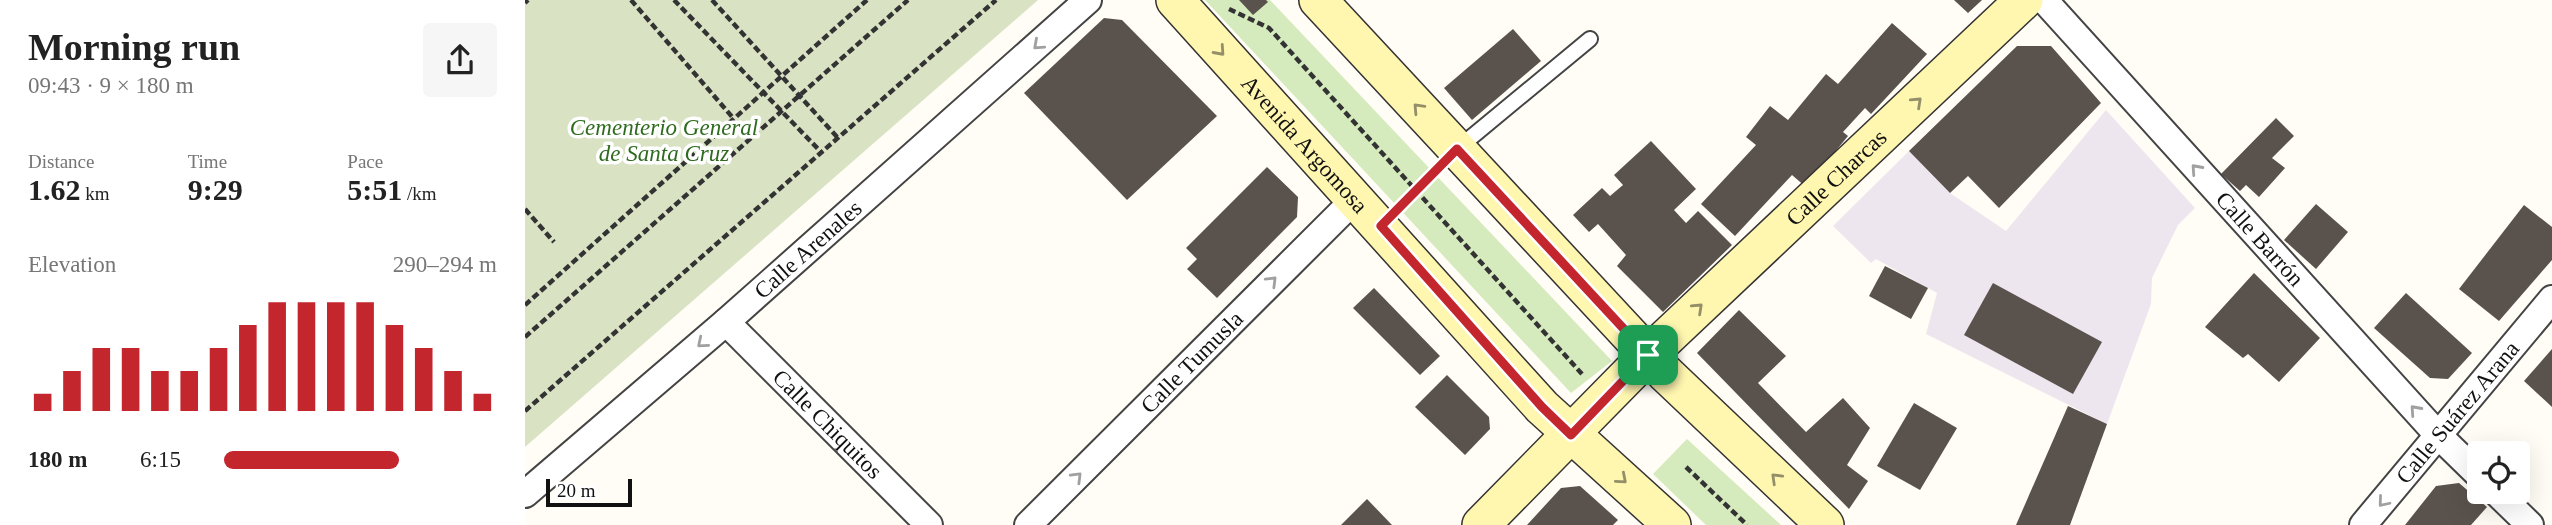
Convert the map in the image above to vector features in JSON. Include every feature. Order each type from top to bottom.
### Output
[{"type":"main road","name":"Avenida Argomosa","points":[[1175,0],[1542,407],[1672,525]]},
{"type":"main road","points":[[1318,0],[1648,355],[1825,525]]},
{"type":"main road","name":"Calle Charcas","points":[[1481,525],[1648,355],[2024,0]]},
{"type":"main road","points":[[1537,469],[1546,432],[1542,407]]},
{"type":"street","name":"Calle Arenales","points":[[525,494],[726,323],[1089,0]]},
{"type":"street","name":"Calle Barrón","points":[[2044,0],[2438,435],[2467,463]]},
{"type":"street","name":"Calle Tumusla","points":[[1028,525],[1355,199]]},
{"type":"street","name":"Calle Suárez Arana","points":[[2363,525],[2552,299]]},
{"type":"street","name":"Calle Chiquitos","points":[[726,323],[929,525]]},
{"type":"street","points":[[2508,504],[2530,525]]},
{"type":"lane","points":[[1457,149],[1590,39]]},
{"type":"path","points":[[631,0],[733,119]]},
{"type":"path","points":[[674,0],[822,153]]},
{"type":"path","points":[[680,6],[687,0]]},
{"type":"path","points":[[712,0],[838,138]]},
{"type":"path","points":[[525,305],[867,0]]},
{"type":"path","points":[[525,337],[908,0]]},
{"type":"path","points":[[525,411],[996,0]]},
{"type":"path","points":[[1220,2],[1246,19],[1269,27],[1582,374]]},
{"type":"path","points":[[1381,226],[1457,149]]},
{"type":"path","points":[[525,209],[554,242]]},
{"type":"path","points":[[1686,467],[1747,525]]},
{"type":"shaded area","points":[[2106,110],[2195,208],[2178,225],[2152,278],[2151,304],[2107,424],[1926,334],[1937,293],[1876,259],[1871,263],[1833,226],[1909,151],[1950,193],[2006,231]]},
{"type":"green space","name":"Cementerio General de Santa Cruz","points":[[525,0],[1038,0],[525,447]]},
{"type":"green space","points":[[1205,0],[1270,0],[1612,361],[1571,393]]},
{"type":"green space","points":[[1687,439],[1781,525],[1706,525],[1653,474]]},
{"type":"building","points":[[1239,0],[1266,0],[1268,2],[1253,15]]},
{"type":"building","points":[[1954,0],[1982,0],[1968,13]]},
{"type":"building","points":[[1104,18],[1122,20],[1217,116],[1127,200],[1024,93]]},
{"type":"building","points":[[1892,23],[1927,54],[1871,114],[1865,108],[1843,132],[1848,136],[1806,187],[1792,175],[1735,236],[1701,204],[1756,145],[1746,137],[1770,106],[1788,120],[1826,74],[1838,84]]},
{"type":"building","points":[[1513,29],[1541,61],[1472,120],[1444,88]]},
{"type":"building","points":[[2017,46],[2051,46],[2101,103],[1999,208],[1968,176],[1950,193],[1909,151]]},
{"type":"building","points":[[2276,118],[2294,136],[2272,158],[2285,168],[2259,197],[2246,185],[2240,191],[2221,174]]},
{"type":"building","points":[[1651,141],[1696,189],[1674,210],[1686,223],[1698,211],[1732,245],[1663,312],[1617,266],[1626,255],[1598,224],[1589,232],[1573,215],[1602,188],[1610,196],[1623,185],[1614,175]]},
{"type":"building","points":[[1267,167],[1298,197],[1297,217],[1217,298],[1187,269],[1197,259],[1186,248]]},
{"type":"building","points":[[2316,204],[2348,232],[2316,269],[2284,240]]},
{"type":"building","points":[[2524,205],[2552,227],[2552,260],[2499,321],[2459,289]]},
{"type":"building","points":[[1885,266],[1928,288],[1911,319],[1869,296]]},
{"type":"building","points":[[2254,273],[2320,338],[2279,382],[2248,354],[2243,358],[2205,327]]},
{"type":"building","points":[[1993,283],[2102,342],[2073,394],[1964,335]]},
{"type":"building","points":[[1374,288],[1440,356],[1420,375],[1353,308]]},
{"type":"building","points":[[2406,293],[2472,353],[2448,379],[2430,378],[2374,328]]},
{"type":"building","points":[[1739,310],[1786,356],[1758,383],[1806,432],[1843,398],[1870,428],[1847,465],[1868,481],[1849,509],[1697,353]]},
{"type":"building","points":[[2552,349],[2552,407],[2524,381]]},
{"type":"building","points":[[1447,375],[1489,417],[1490,429],[1465,455],[1415,407]]},
{"type":"building","points":[[1914,403],[1957,428],[1920,490],[1877,466]]},
{"type":"building","points":[[2068,406],[2107,424],[2070,525],[2016,525]]},
{"type":"building","points":[[2459,483],[2467,490],[2467,504],[2484,504],[2487,507],[2471,525],[2405,525],[2436,486]]},
{"type":"building","points":[[1580,486],[1618,520],[1613,525],[1527,525],[1561,488]]},
{"type":"building","points":[[1367,499],[1392,525],[1341,525]]},
{"type":"route","points":[[1457,149],[1648,355],[1571,435],[1542,407],[1381,226],[1457,149]]}]
